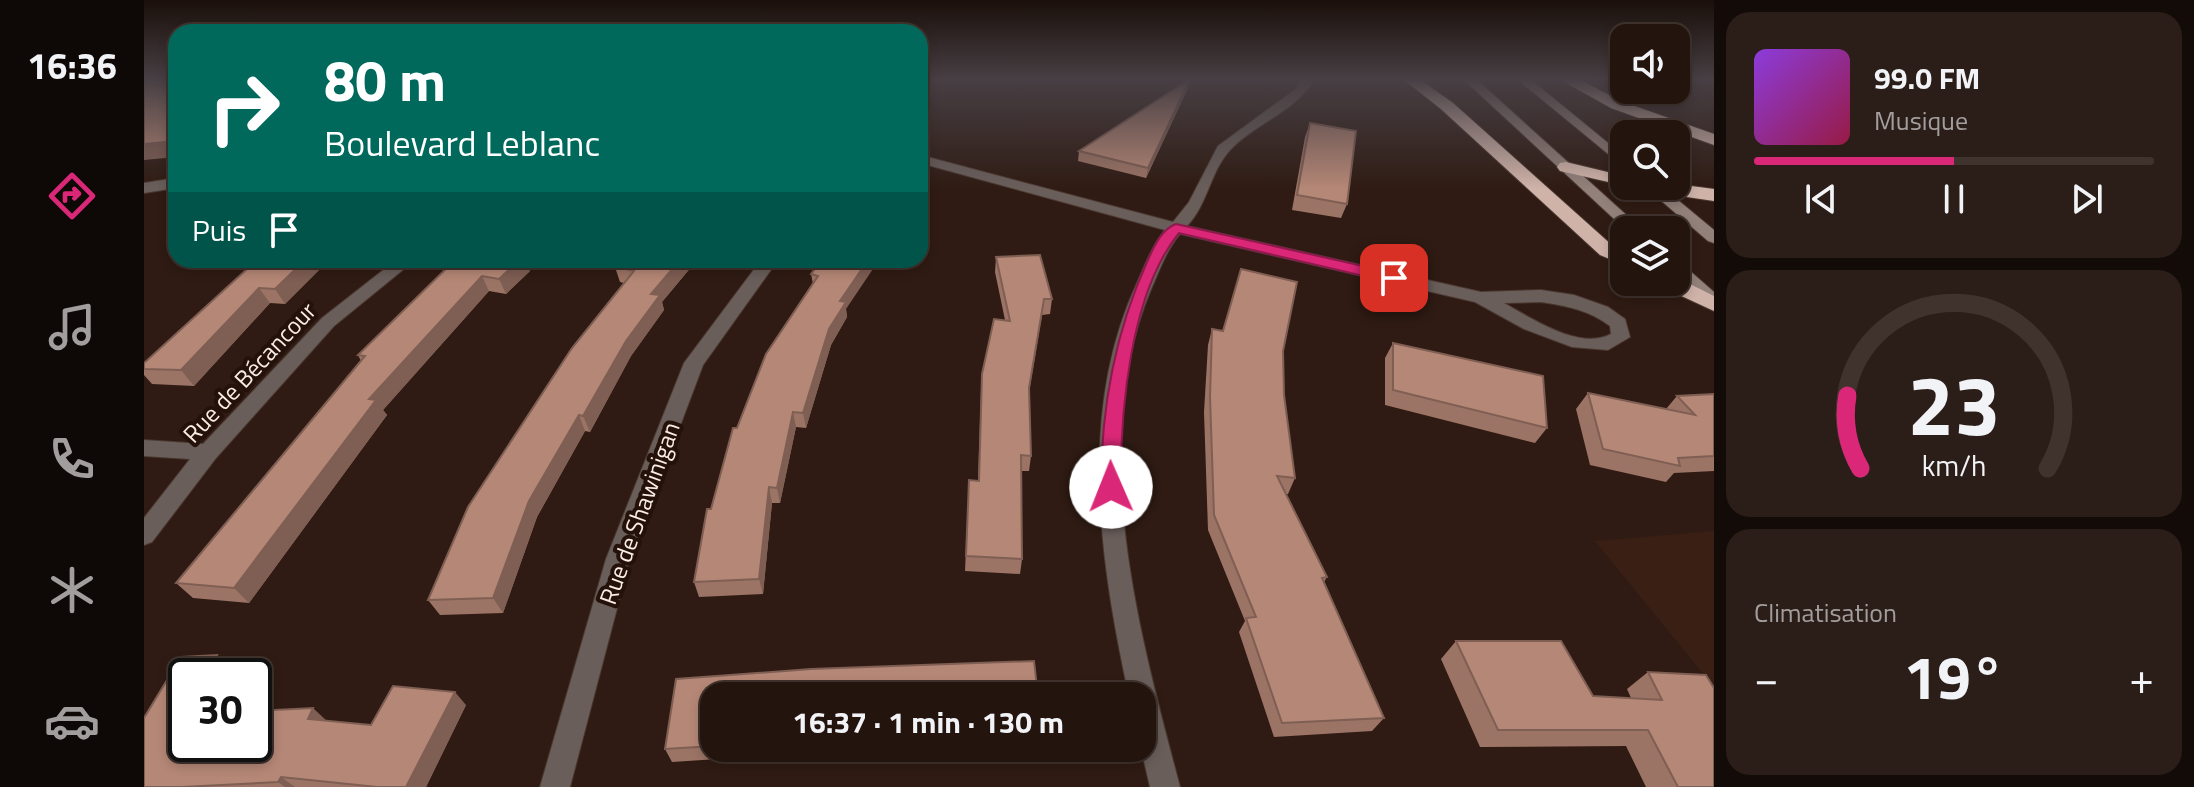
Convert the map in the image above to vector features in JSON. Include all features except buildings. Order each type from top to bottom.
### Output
[{"type":"highway","points":[[1457,116],[1610,252]]},
{"type":"highway","points":[[1641,116],[1714,140]]},
{"type":"highway","points":[[1566,167],[1610,178]]},
{"type":"highway","points":[[1690,192],[1714,195]]},
{"type":"highway","points":[[1690,292],[1714,303]]},
{"type":"main road","points":[[1509,116],[1620,216]]},
{"type":"main road","points":[[1567,116],[1610,151]]},
{"type":"main road","points":[[1667,200],[1714,238]]},
{"type":"main road","points":[[1690,281],[1714,303]]},
{"type":"street","points":[[1165,787],[1120,581],[1111,487],[1111,441],[1119,364],[1129,325],[1155,260],[1197,202],[1224,148],[1268,116]]},
{"type":"street","points":[[928,161],[1176,228],[1481,298],[1543,330],[1578,342],[1608,344],[1621,337],[1619,323],[1610,316],[1574,301],[1541,296],[1481,298]]},
{"type":"street","points":[[144,188],[168,184]]},
{"type":"street","name":"Rue de Bécancour","points":[[144,535],[208,452],[328,322],[397,268]]},
{"type":"street","name":"Rue de Shawinigan","points":[[555,787],[618,559],[694,363],[764,268]]},
{"type":"street","points":[[144,448],[208,452]]},
{"type":"shaded area","points":[[1714,531],[1714,687],[1595,541]]},
{"type":"route","points":[[1111,487],[1111,441],[1119,364],[1138,300],[1163,243],[1176,228],[1394,278]]}]
